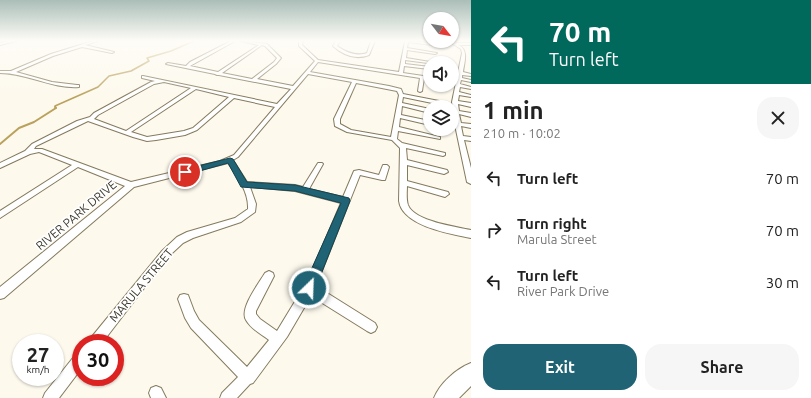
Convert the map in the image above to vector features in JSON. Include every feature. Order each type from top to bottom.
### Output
[{"type":"street","points":[[12,72],[40,60]]},
{"type":"street","points":[[188,67],[201,60]]},
{"type":"street","points":[[217,74],[239,60]]},
{"type":"street","points":[[253,80],[278,60]]},
{"type":"street","points":[[401,74],[404,60]]},
{"type":"street","points":[[409,60],[423,61]]},
{"type":"street","points":[[459,76],[464,65],[464,60]]},
{"type":"street","points":[[317,61],[422,77],[420,91]]},
{"type":"street","name":"RIVER PARK DRIVE","points":[[0,294],[131,186],[230,160],[240,152],[317,61]]},
{"type":"street","points":[[168,64],[294,88]]},
{"type":"street","points":[[403,65],[423,67]]},
{"type":"street","points":[[0,72],[12,72],[52,83],[77,86]]},
{"type":"street","points":[[308,73],[389,87],[400,93],[429,100]]},
{"type":"street","points":[[460,73],[471,75]]},
{"type":"street","points":[[143,77],[279,106]]},
{"type":"street","points":[[28,152],[30,148],[40,142],[79,122],[91,119],[96,114],[160,81]]},
{"type":"street","points":[[355,81],[337,119],[337,125],[350,131],[394,139],[403,148],[405,162],[403,182],[404,206],[412,215],[433,224],[471,234]]},
{"type":"street","points":[[459,82],[471,81]]},
{"type":"street","points":[[459,83],[471,88]]},
{"type":"street","points":[[126,133],[195,88]]},
{"type":"street","points":[[394,139],[400,93]]},
{"type":"street","points":[[455,100],[456,93],[471,96]]},
{"type":"street","points":[[91,119],[126,133],[148,139],[191,131],[199,126],[233,96]]},
{"type":"street","points":[[459,103],[471,105]]},
{"type":"street","points":[[399,104],[423,109]]},
{"type":"street","points":[[459,113],[471,115]]},
{"type":"street","points":[[397,116],[423,122]]},
{"type":"street","points":[[459,124],[471,126]]},
{"type":"street","points":[[395,128],[438,138]]},
{"type":"street","points":[[459,133],[471,182]]},
{"type":"street","points":[[460,137],[471,139]]},
{"type":"street","points":[[400,145],[443,154]]},
{"type":"street","points":[[0,166],[28,152],[45,151],[131,186]]},
{"type":"street","points":[[463,153],[471,154]]},
{"type":"street","name":"MARULA STREET","points":[[101,334],[165,254],[180,240],[190,235],[238,220],[252,210],[254,204],[252,197],[230,160]]},
{"type":"street","points":[[405,162],[444,172]]},
{"type":"street","points":[[305,190],[320,164]]},
{"type":"street","points":[[0,215],[77,165]]},
{"type":"street","points":[[227,398],[248,378],[278,339],[309,288],[357,173],[382,178],[385,167]]},
{"type":"street","points":[[403,182],[445,194]]},
{"type":"street","points":[[244,184],[280,186],[305,190],[346,201]]},
{"type":"street","points":[[269,276],[250,310],[250,316],[256,323],[278,339]]},
{"type":"street","points":[[309,288],[372,327]]},
{"type":"street","points":[[184,299],[189,314],[195,324],[248,378]]},
{"type":"street","points":[[50,398],[72,370]]},
{"type":"street","points":[[445,398],[471,373]]},
{"type":"waterway","points":[[56,108],[55,106],[98,87],[109,76],[131,71],[149,61],[148,60]]},
{"type":"waterway","points":[[0,144],[19,128],[34,122],[56,108]]},
{"type":"route","points":[[185,172],[230,160],[244,184],[295,188],[346,201],[309,288]]}]
